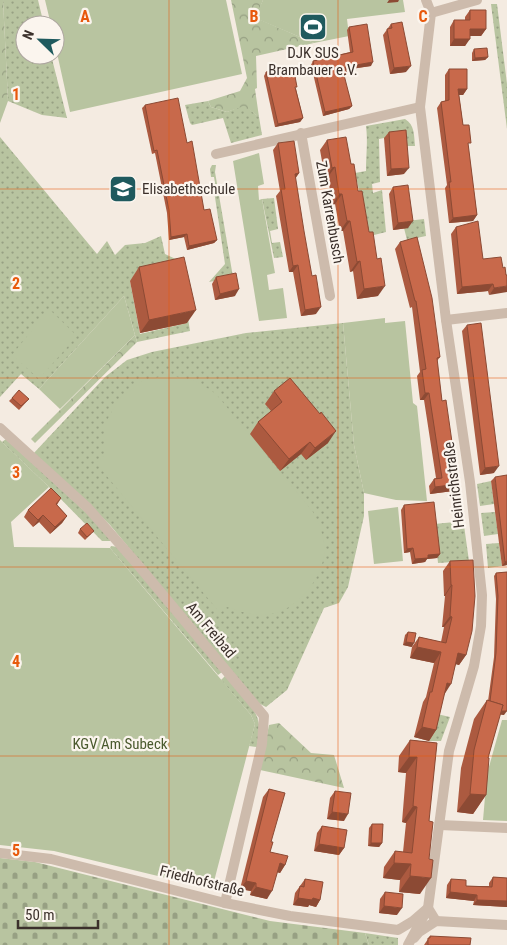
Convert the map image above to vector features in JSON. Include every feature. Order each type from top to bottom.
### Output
[{"type":"street","points":[[426,0],[432,13],[477,0]]},
{"type":"street","name":"Heinrichstraße","points":[[408,945],[428,908],[449,751],[474,666],[482,595],[470,482],[446,320],[420,107],[432,13]]},
{"type":"street","points":[[216,154],[420,107]]},
{"type":"street","name":"Zum Karrenbusch","points":[[301,134],[330,296]]},
{"type":"street","points":[[446,320],[507,313]]},
{"type":"street","name":"Am Freibad","points":[[0,428],[88,508],[264,716],[262,744],[225,903]]},
{"type":"street","points":[[440,825],[507,828]]},
{"type":"street","name":"Friedhofstraße","points":[[0,853],[51,859],[225,903],[290,916],[398,930]]},
{"type":"street","points":[[436,921],[428,908],[413,921],[398,930],[408,945],[420,932],[436,921],[507,925]]},
{"type":"green space","points":[[0,0],[3,0],[8,101],[0,123]]},
{"type":"green space","points":[[3,0],[38,0],[42,15],[15,15],[15,65],[54,65],[67,118],[42,115],[8,101]]},
{"type":"green space","points":[[45,0],[226,0],[242,74],[70,112],[60,65],[65,65],[65,15],[49,15]]},
{"type":"green space","points":[[231,0],[263,0],[256,18],[314,43],[256,56],[257,88],[255,89],[259,117],[244,106],[227,112],[211,107],[208,101],[240,91],[247,78]]},
{"type":"green space","name":"DJK SUS Brambauer e.V.","points":[[263,0],[403,0],[405,12],[347,19],[349,36],[314,43],[255,18]]},
{"type":"green space","points":[[491,4],[497,4],[507,84],[507,129]]},
{"type":"green space","points":[[208,101],[211,107],[227,112],[244,105],[259,117],[262,135],[231,143],[223,118],[192,125],[185,105]]},
{"type":"green space","points":[[405,119],[411,124],[415,146],[402,146],[384,138],[379,139],[380,182],[372,184],[373,193],[382,190],[386,232],[370,236],[355,173],[366,171],[366,126]]},
{"type":"green space","points":[[0,137],[97,254],[107,241],[115,255],[125,245],[145,243],[161,236],[165,254],[182,262],[130,281],[140,334],[187,323],[186,306],[190,331],[137,342],[124,296],[39,389],[21,374],[0,397]]},
{"type":"green space","points":[[259,153],[264,184],[258,186],[259,200],[262,199],[275,273],[267,275],[269,290],[283,288],[287,318],[259,321],[233,161]]},
{"type":"green space","points":[[212,165],[216,165],[215,172],[233,277],[209,282],[225,264],[213,184],[215,183],[214,177],[211,177],[210,169]]},
{"type":"green space","points":[[274,198],[278,229],[270,231],[272,243],[280,242],[283,257],[274,258],[262,199]]},
{"type":"green space","points":[[424,219],[426,236],[407,240],[404,228],[407,221]]},
{"type":"green space","points":[[124,296],[135,335],[60,409],[39,389]]},
{"type":"green space","points":[[49,309],[77,336],[39,379],[12,355]]},
{"type":"green space","points":[[385,318],[385,323],[405,321],[413,403],[417,406],[427,501],[396,500],[364,493],[354,445],[343,323]]},
{"type":"green space","points":[[343,323],[354,445],[364,493],[364,516],[348,587],[339,603],[324,608],[287,690],[266,707],[258,703],[110,525],[70,486],[33,454],[105,377],[127,360],[152,352],[246,333]]},
{"type":"green space","points":[[135,335],[137,342],[35,443],[31,439]]},
{"type":"green space","points":[[164,376],[192,380],[216,394],[313,512],[322,533],[325,550],[324,556],[317,577],[311,586],[304,595],[286,609],[276,613],[260,615],[227,607],[220,613],[96,463],[105,455],[105,424],[118,400],[142,381]]},
{"type":"green space","points":[[6,439],[90,516],[110,538],[110,541],[102,541],[2,442]]},
{"type":"green space","name":"KGV Am Subeck","points":[[0,440],[49,487],[11,522],[14,547],[110,548],[251,715],[255,724],[212,889],[54,851],[0,845]]},
{"type":"green space","points":[[491,481],[494,504],[480,506],[477,484]]},
{"type":"green space","points":[[461,504],[469,561],[438,563],[434,524],[455,522],[456,509]]},
{"type":"green space","points":[[398,507],[403,561],[374,564],[368,511]]},
{"type":"green space","points":[[495,512],[498,534],[484,536],[481,513]]},
{"type":"green space","points":[[499,543],[502,566],[488,568],[486,544]]},
{"type":"green space","points":[[111,546],[118,547],[222,672],[218,675],[110,548]]},
{"type":"green space","points":[[225,676],[244,697],[256,715],[259,727],[257,747],[249,746],[255,724],[251,715],[221,680]]},
{"type":"green space","points":[[437,714],[450,717],[441,741],[429,741],[433,723]]},
{"type":"green space","points":[[502,720],[507,720],[507,821],[483,820],[487,774]]},
{"type":"green space","points":[[279,723],[311,753],[334,755],[344,788],[260,770],[269,725]]},
{"type":"green space","points":[[0,858],[35,862],[270,921],[365,933],[369,945],[0,945]]},
{"type":"green space","points":[[365,933],[398,938],[398,945],[369,945]]},
{"type":"building","points":[[470,10],[486,10],[486,29],[470,29],[470,39],[454,39],[454,20],[470,20]]},
{"type":"building","points":[[402,22],[411,66],[394,68],[387,29],[392,28],[391,24]]},
{"type":"building","points":[[367,24],[373,62],[345,67],[347,74],[344,75],[352,106],[325,112],[313,61],[353,52],[349,27]]},
{"type":"building","points":[[487,48],[488,57],[475,58],[474,49]]},
{"type":"building","points":[[293,66],[297,87],[295,87],[303,118],[278,124],[266,72]]},
{"type":"building","points":[[449,69],[467,69],[467,89],[458,89],[463,125],[469,125],[471,143],[468,143],[477,215],[453,218],[449,182],[451,182],[441,102],[449,100]]},
{"type":"building","points":[[178,98],[187,143],[192,141],[204,210],[210,209],[217,240],[189,246],[187,234],[171,237],[169,210],[157,150],[154,151],[145,105]]},
{"type":"building","points":[[406,130],[409,168],[391,169],[389,132]]},
{"type":"building","points":[[346,137],[351,164],[354,164],[358,191],[362,191],[369,232],[373,232],[377,259],[381,258],[385,286],[364,289],[360,261],[357,262],[350,221],[347,221],[342,194],[339,194],[335,167],[332,168],[327,140]]},
{"type":"building","points":[[294,141],[299,173],[295,174],[304,231],[312,276],[316,275],[321,307],[305,310],[298,265],[293,266],[281,189],[285,189],[278,143]]},
{"type":"building","points":[[408,185],[413,221],[398,223],[393,187]]},
{"type":"building","points":[[478,221],[483,259],[501,257],[503,268],[505,267],[507,275],[507,286],[494,288],[493,284],[462,287],[456,227]]},
{"type":"building","points":[[417,237],[432,298],[440,357],[437,358],[442,401],[446,400],[458,484],[435,487],[434,479],[442,478],[429,393],[425,393],[422,370],[426,369],[416,301],[400,242]]},
{"type":"building","points":[[184,257],[196,310],[149,320],[139,267]]},
{"type":"building","points":[[236,273],[239,289],[220,294],[216,277]]},
{"type":"building","points":[[481,323],[499,466],[485,468],[467,325]]},
{"type":"building","points":[[290,378],[336,431],[315,448],[310,442],[289,459],[258,422],[282,402],[274,391]]},
{"type":"building","points":[[19,390],[29,399],[21,406],[12,398]]},
{"type":"building","points":[[507,475],[507,561],[505,562],[495,477]]},
{"type":"building","points":[[51,488],[61,498],[56,504],[67,516],[55,527],[43,515],[38,520],[28,510]]},
{"type":"building","points":[[434,502],[440,554],[428,555],[428,558],[415,559],[413,548],[407,549],[404,505]]},
{"type":"building","points":[[87,523],[94,531],[87,537],[80,529]]},
{"type":"building","points":[[473,560],[475,596],[472,631],[466,655],[458,653],[451,684],[447,683],[436,730],[422,727],[441,652],[417,647],[419,637],[446,643],[452,617],[450,616],[452,585],[450,561]]},
{"type":"building","points":[[507,572],[507,711],[501,711],[503,705],[490,701],[496,653],[498,596],[496,573]]},
{"type":"building","points":[[408,632],[416,633],[414,643],[406,642]]},
{"type":"building","points":[[487,700],[503,705],[488,758],[486,795],[470,794],[474,750]]},
{"type":"building","points":[[410,740],[437,743],[429,821],[433,822],[429,859],[433,860],[431,878],[410,876],[411,864],[394,863],[395,851],[412,853],[417,807],[413,806],[417,757],[409,757]]},
{"type":"building","points":[[269,789],[285,793],[270,852],[288,856],[285,865],[280,863],[272,891],[256,887],[256,883],[246,881]]},
{"type":"building","points":[[335,791],[351,793],[348,814],[332,812]]},
{"type":"building","points":[[372,824],[383,824],[382,843],[371,843]]},
{"type":"building","points":[[322,826],[347,830],[344,848],[319,844]]},
{"type":"building","points":[[493,877],[507,878],[507,901],[477,900],[477,895],[450,892],[451,879],[466,880],[466,886],[492,887]]},
{"type":"building","points":[[305,879],[323,882],[320,900],[298,898],[300,886],[304,887]]},
{"type":"building","points":[[385,892],[403,894],[402,908],[384,906]]},
{"type":"building","points":[[430,936],[471,938],[470,945],[428,945],[428,938]]},
{"type":"place","name":"DJK SUS Brambauer e.V.","points":[[313,27]]},
{"type":"place","name":"Elisabethschule","points":[[123,189]]}]
